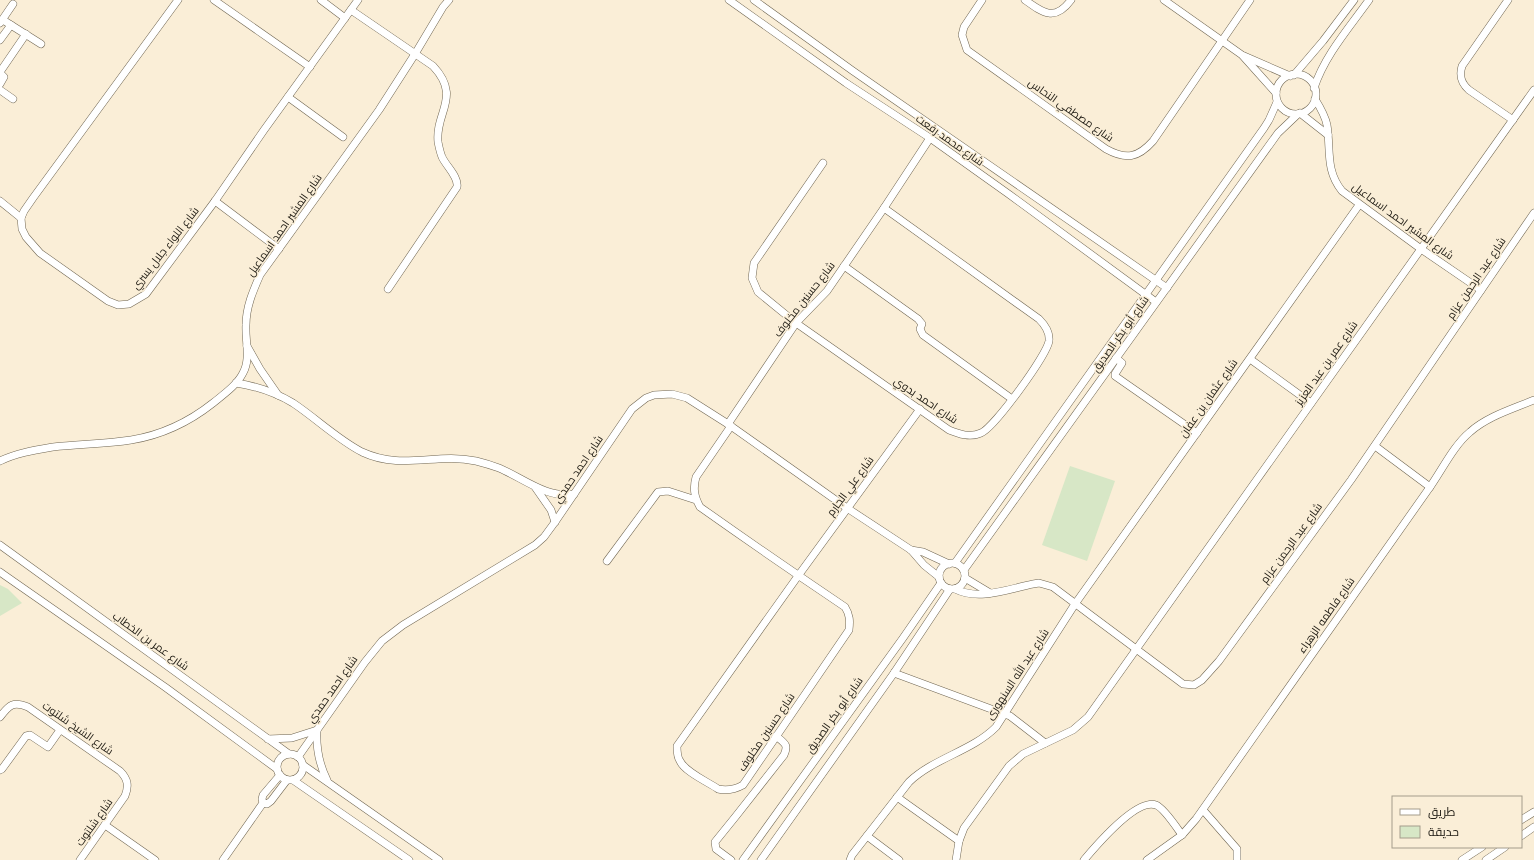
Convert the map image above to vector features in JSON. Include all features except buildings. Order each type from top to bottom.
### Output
[{"type":"street","points":[[0,201],[22,218],[24,211],[33,198],[178,0]]},
{"type":"street","points":[[214,0],[310,67]]},
{"type":"street","points":[[321,0],[345,18]]},
{"type":"street","name":"شارع اللواء جلال يسري","points":[[22,218],[22,229],[26,237],[40,253],[108,301],[118,305],[129,304],[146,294],[215,201],[358,0]]},
{"type":"street","name":"شارع المشير احمد اسماعيل","points":[[0,461],[34,450],[131,440],[165,431],[182,424],[201,413],[236,383],[246,364],[246,324],[253,291],[260,275],[379,110],[443,7],[449,0]]},
{"type":"street","name":"شارع محمد رفعت","points":[[729,0],[846,83],[930,138],[1156,302]]},
{"type":"street","name":"شارع محمد رفعت","points":[[754,0],[844,65],[1166,288]]},
{"type":"street","name":"شارع مصطفي النحاس","points":[[982,0],[964,27],[962,35],[967,50],[1106,149],[1113,153],[1125,156],[1139,154],[1153,141],[1250,0]]},
{"type":"street","points":[[1025,0],[1041,11],[1053,14],[1063,10],[1071,0]]},
{"type":"street","points":[[1164,0],[1242,56],[1276,93],[1278,102],[1286,111],[1299,114],[1328,134]]},
{"type":"street","points":[[1276,93],[1280,82],[1292,75],[1328,35],[1354,0]]},
{"type":"street","points":[[1314,88],[1337,45],[1369,0]]},
{"type":"street","points":[[1508,0],[1462,66],[1460,76],[1462,82],[1469,90],[1513,120]]},
{"type":"street","points":[[13,4],[1,22],[11,25],[41,44]]},
{"type":"street","points":[[351,10],[434,66],[440,73],[447,91],[447,100],[438,131],[438,141],[443,158],[458,184],[388,289]]},
{"type":"street","points":[[0,40],[11,25]]},
{"type":"street","points":[[0,84],[4,77],[0,72],[26,34]]},
{"type":"street","points":[[1242,56],[1309,80],[1314,88],[1315,99],[1311,107],[1299,114]]},
{"type":"street","points":[[836,76],[844,65]]},
{"type":"street","points":[[846,83],[848,76],[853,71]]},
{"type":"street","points":[[0,90],[13,99]]},
{"type":"street","name":"شارع عمر بن عبد العزيز","points":[[1136,649],[1534,90]]},
{"type":"street","points":[[288,98],[343,137]]},
{"type":"street","name":"شارع المشير احمد اسماعيل","points":[[1315,99],[1324,116],[1328,134],[1330,170],[1333,178],[1342,191],[1421,249],[1481,290]]},
{"type":"street","name":"شارع أبو بكر الصديق","points":[[952,564],[1052,428],[1269,120],[1278,102]]},
{"type":"street","name":"شارع أبو بكر الصديق","points":[[964,570],[1278,132],[1299,114]]},
{"type":"street","name":"شارع حسنين مخلوف","points":[[798,576],[678,746],[677,754],[684,767],[718,789],[731,790],[743,785],[848,630],[850,622],[849,614],[845,607],[700,507],[694,492],[696,477],[796,323],[826,291],[884,208],[930,138]]},
{"type":"street","name":"شارع احمد بدوي","points":[[823,163],[754,263],[752,270],[754,285],[758,292],[796,323],[949,430],[959,434],[974,435],[987,430],[1012,399],[1047,347],[1049,339],[1048,332],[1044,325],[884,208]]},
{"type":"street","points":[[215,201],[279,249]]},
{"type":"street","name":"شارع عثمان بن عفان","points":[[1076,604],[1359,204]]},
{"type":"street","name":"شارع عبد الرحمن عزام","points":[[953,589],[973,595],[1040,583],[1053,587],[1183,684],[1194,685],[1202,680],[1219,661],[1375,446],[1481,290],[1531,223],[1534,213]]},
{"type":"street","points":[[844,266],[918,320],[922,324],[920,330],[922,335],[1012,399]]},
{"type":"street","points":[[246,346],[268,382],[279,396]]},
{"type":"street","points":[[1116,358],[1122,363],[1115,376],[1197,433]]},
{"type":"street","points":[[1250,359],[1311,403]]},
{"type":"street","points":[[236,383],[256,387],[295,404],[350,445],[377,457],[391,461],[406,462],[442,458],[472,460],[500,468],[535,487],[558,495],[574,494]]},
{"type":"street","name":"شارع احمد حمدي","points":[[298,757],[365,662],[388,637],[403,625],[530,548],[544,537],[632,409],[646,398],[663,394],[687,398],[729,425],[847,508],[911,550],[940,580]]},
{"type":"street","name":"شارع فاطمه الزهراء","points":[[1147,860],[1182,835],[1203,810],[1430,487],[1461,440],[1469,432],[1487,420],[1534,400]]},
{"type":"street","name":"شارع علي الجارم","points":[[798,576],[920,409]]},
{"type":"street","points":[[1375,446],[1430,487]]},
{"type":"street","points":[[535,487],[551,510],[555,522]]},
{"type":"street","points":[[607,561],[658,492],[668,491],[696,500]]},
{"type":"street","name":"شارع عمر بن الخطاب","points":[[0,545],[289,754]]},
{"type":"street","name":"شارع احمد حمدي","points":[[911,550],[923,552],[952,564]]},
{"type":"street","points":[[761,860],[953,589],[962,585],[965,578],[964,570],[960,566],[952,564],[942,568],[940,580],[945,587],[953,589]]},
{"type":"street","points":[[0,572],[165,687],[290,780],[409,860]]},
{"type":"street","points":[[965,578],[990,593]]},
{"type":"street","name":"شارع أبو بكر الصديق","points":[[743,860],[904,638],[940,580]]},
{"type":"street","name":"شارع عبد الله السنهورى","points":[[850,860],[852,855],[909,782],[918,774],[990,733],[1005,714],[1076,604]]},
{"type":"street","points":[[956,860],[959,841],[964,828],[1009,766],[1023,754],[1045,742],[1073,730],[1083,722],[1136,649]]},
{"type":"street","points":[[894,673],[1010,716],[1045,742]]},
{"type":"street","name":"شارع الشيخ شلتوت","points":[[0,717],[8,707],[14,704],[21,704],[28,707],[120,771],[128,782],[128,790],[125,796]]},
{"type":"street","points":[[0,770],[26,736],[30,735],[48,747],[60,730]]},
{"type":"street","points":[[267,739],[292,738],[317,730],[319,761],[328,782]]},
{"type":"street","points":[[731,860],[716,849],[715,842],[784,755],[787,749],[786,745],[776,736]]},
{"type":"street","points":[[223,860],[263,803],[262,797],[279,772],[280,760],[289,754],[298,757],[303,764],[439,860]]},
{"type":"street","points":[[263,803],[267,804],[272,801],[290,780],[301,775],[303,764]]},
{"type":"street","name":"شارع شلتوت","points":[[80,860],[125,796]]},
{"type":"street","points":[[897,798],[959,841]]},
{"type":"street","points":[[1084,860],[1111,829],[1131,814],[1148,804],[1156,805],[1161,808],[1182,835]]},
{"type":"street","points":[[1203,810],[1237,849],[1237,860]]},
{"type":"street","points":[[1522,819],[1534,812]]},
{"type":"street","points":[[105,825],[155,860]]},
{"type":"street","points":[[1522,835],[1534,827]]},
{"type":"street","points":[[867,836],[899,860]]},
{"type":"street","points":[[1462,860],[1480,848]]},
{"type":"street","points":[[1486,860],[1504,848]]},
{"type":"green space","points":[[1070,466],[1115,481],[1087,561],[1042,545]]},
{"type":"green space","points":[[0,585],[8,589],[22,603],[0,616]]}]
